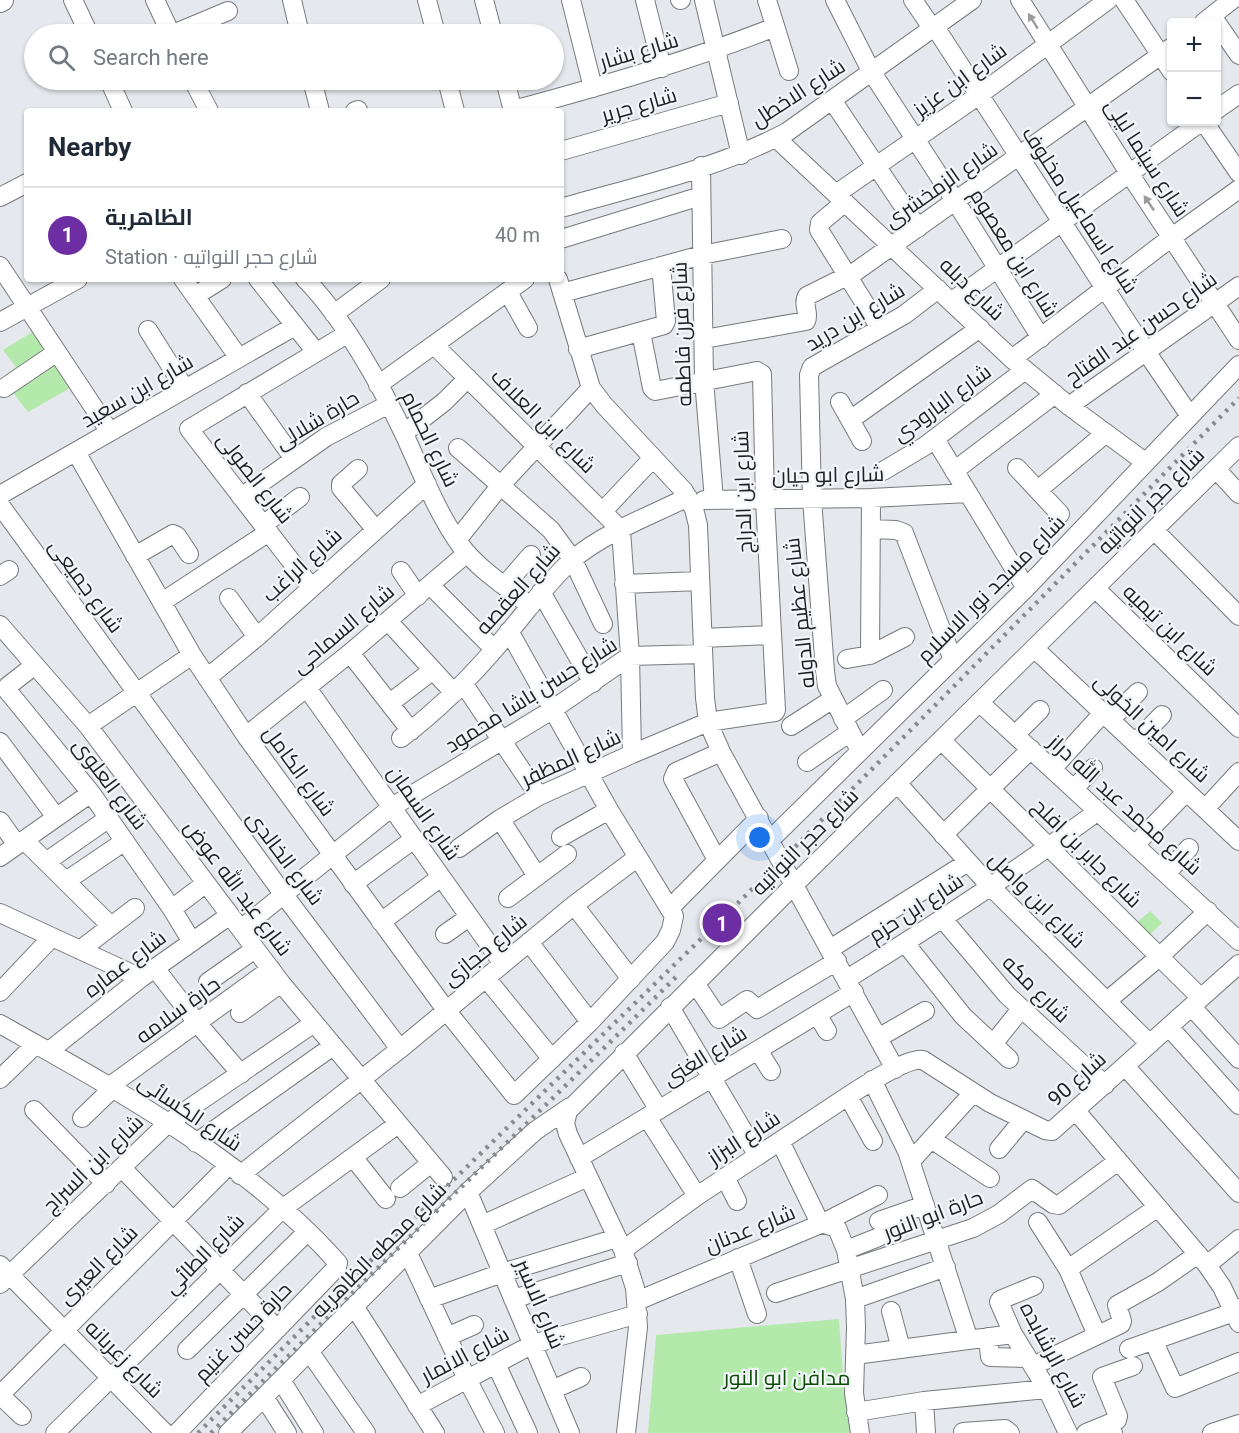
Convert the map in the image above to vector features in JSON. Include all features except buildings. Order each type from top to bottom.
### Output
[{"type":"street","points":[[73,0],[84,24]]},
{"type":"street","points":[[154,0],[167,24]]},
{"type":"street","points":[[292,0],[298,24]]},
{"type":"street","points":[[427,0],[433,24]]},
{"type":"street","points":[[484,0],[490,24]]},
{"type":"street","points":[[572,0],[593,88]]},
{"type":"street","points":[[645,0],[662,68]]},
{"type":"street","points":[[704,0],[741,155]]},
{"type":"street","points":[[767,0],[789,72]]},
{"type":"street","name":"شارع ابن معصوم","points":[[835,0],[871,72],[1041,338]]},
{"type":"street","name":"شارع اسماعيل مخلوف","points":[[913,0],[980,95],[1190,416]]},
{"type":"street","name":"شارع الاخطل","points":[[564,207],[741,155],[776,138],[972,0]]},
{"type":"street","name":"شارع سينما ليلى","points":[[1020,0],[1129,173],[1239,340]]},
{"type":"street","name":"شارع ابن عزيز","points":[[848,276],[819,230],[820,223],[841,198],[877,166],[980,95],[1108,0]]},
{"type":"street","points":[[1124,0],[1166,51]]},
{"type":"street","points":[[1209,18],[1232,0]]},
{"type":"street","points":[[196,24],[228,11]]},
{"type":"street","name":"شارع بشار","points":[[523,108],[662,68],[717,50],[775,27]]},
{"type":"street","points":[[1221,34],[1239,55]]},
{"type":"street","name":"شارع الزمخشرى","points":[[704,339],[802,322],[807,317],[804,301],[807,296],[848,276],[893,246],[1166,51]]},
{"type":"street","points":[[114,90],[122,108]]},
{"type":"street","points":[[198,90],[207,108]]},
{"type":"street","points":[[315,90],[319,108]]},
{"type":"street","points":[[450,90],[454,108]]},
{"type":"street","points":[[508,90],[512,108]]},
{"type":"street","points":[[1221,107],[1239,94]]},
{"type":"street","points":[[832,100],[918,228]]},
{"type":"street","name":"شارع جرير","points":[[564,150],[729,103]]},
{"type":"street","points":[[952,302],[1196,126]]},
{"type":"street","points":[[1205,126],[1239,173]]},
{"type":"street","name":"شارع دبله","points":[[776,138],[1019,364],[1062,400],[1145,462]]},
{"type":"street","name":"شارع فرن فاطمه","points":[[701,166],[704,380],[714,500]]},
{"type":"street","points":[[0,197],[24,185]]},
{"type":"street","name":"شارع البارودي","points":[[884,471],[935,439],[1019,364],[1041,338],[1172,237],[1239,189]]},
{"type":"street","points":[[564,238],[701,196]]},
{"type":"street","points":[[782,239],[560,286],[591,388],[689,499],[698,525],[708,722],[721,752],[895,1069]]},
{"type":"street","points":[[0,266],[110,432]]},
{"type":"street","points":[[578,349],[660,327],[666,321],[662,266]]},
{"type":"street","points":[[848,276],[880,328]]},
{"type":"street","points":[[0,322],[73,282]]},
{"type":"street","points":[[185,282],[239,358]]},
{"type":"street","points":[[195,296],[217,282]]},
{"type":"street","points":[[260,282],[316,352]]},
{"type":"street","name":"شارع الحمام","points":[[307,282],[347,334],[389,404],[427,484],[462,547],[505,585],[535,599]]},
{"type":"street","points":[[334,315],[377,282]]},
{"type":"street","points":[[378,386],[521,282]]},
{"type":"street","name":"شارع حسن عبد الفتاح","points":[[954,471],[1062,400],[1147,353],[1239,286]]},
{"type":"street","name":"شارع ابن دريد","points":[[812,499],[810,370],[917,307],[938,289]]},
{"type":"street","points":[[508,292],[528,327]]},
{"type":"street","name":"شارع ابن سعيد","points":[[0,495],[296,326]]},
{"type":"street","points":[[850,420],[980,328]]},
{"type":"street","points":[[148,330],[185,389]]},
{"type":"street","name":"شارع ابن الدراج","points":[[641,332],[653,390],[657,392],[704,380],[757,371],[762,374],[765,499],[776,710],[708,722]]},
{"type":"street","points":[[294,459],[247,393],[347,334]]},
{"type":"street","name":"شارع ابن العلاف","points":[[434,345],[621,530]]},
{"type":"street","points":[[4,388],[57,352]]},
{"type":"street","name":"شارع مسجد نور الاسلام","points":[[770,840],[1026,588],[1239,365]]},
{"type":"street","points":[[404,433],[444,402],[468,378]]},
{"type":"street","name":"شارع السماحى","points":[[246,735],[308,688],[424,591],[462,547],[500,486],[591,388]]},
{"type":"street","name":"شارع الصولى","points":[[247,393],[192,426],[190,431],[311,586]]},
{"type":"street","points":[[840,402],[862,441]]},
{"type":"street","name":"حارة شلالى","points":[[241,497],[326,437],[389,404]]},
{"type":"street","points":[[1038,490],[1106,433]]},
{"type":"street","points":[[935,439],[1026,588]]},
{"type":"street","name":"شارع حجر النواتيه","points":[[570,1107],[1239,446]]},
{"type":"street","points":[[458,448],[551,530],[573,560],[603,624]]},
{"type":"street","name":"شارع الكامل","points":[[76,452],[207,678],[332,856],[446,1010],[512,1094],[516,1094],[552,1059]]},
{"type":"street","points":[[603,511],[653,458]]},
{"type":"street","points":[[1017,468],[1060,514]]},
{"type":"street","points":[[358,469],[340,486],[376,530]]},
{"type":"street","points":[[1216,469],[1239,494]]},
{"type":"street","name":"شارع الراغب","points":[[207,678],[257,637],[427,484]]},
{"type":"street","name":"شارع ابو حيان","points":[[689,499],[872,498],[968,493]]},
{"type":"street","points":[[162,602],[266,529],[300,497]]},
{"type":"street","points":[[870,655],[872,498]]},
{"type":"street","name":"شارع العقصه","points":[[390,703],[406,734],[459,688],[510,632],[535,599],[573,560],[621,530],[689,499]]},
{"type":"street","name":"شارع عظيم الدوله","points":[[812,499],[827,686],[860,751]]},
{"type":"street","name":"شارع جميعى","points":[[0,505],[136,693]]},
{"type":"street","points":[[871,529],[896,530],[904,533],[953,660]]},
{"type":"street","points":[[621,530],[630,656],[632,754]]},
{"type":"street","points":[[1154,530],[1239,616]]},
{"type":"street","points":[[135,556],[173,534],[177,536],[189,554]]},
{"type":"street","points":[[505,585],[531,555]]},
{"type":"street","points":[[401,571],[494,649]]},
{"type":"street","points":[[624,584],[700,581]]},
{"type":"street","name":"شارع ابن تيميه","points":[[1095,588],[1239,728]]},
{"type":"street","points":[[230,598],[257,637]]},
{"type":"street","points":[[535,599],[593,683]]},
{"type":"street","points":[[388,621],[433,670],[459,688],[503,742],[540,796]]},
{"type":"street","name":"شارع عبد الله عوض","points":[[0,625],[88,726],[255,949],[437,1170],[393,1193],[353,1156]]},
{"type":"street","points":[[486,978],[552,1059],[590,1022],[668,938],[674,921],[670,908],[609,810],[510,632]]},
{"type":"street","name":"شارع حسن باشا محمود","points":[[332,856],[392,807],[503,742],[630,656],[772,635]]},
{"type":"street","points":[[847,659],[870,655],[905,637]]},
{"type":"street","name":"شارع امين الخولى","points":[[1034,648],[1239,841]]},
{"type":"street","points":[[350,653],[390,703],[433,670]]},
{"type":"street","points":[[88,726],[192,655]]},
{"type":"street","name":"شارع العلوى","points":[[35,665],[8,686],[8,690],[91,793],[172,909],[192,942]]},
{"type":"street","name":"شارع السمان","points":[[308,688],[503,964]]},
{"type":"street","points":[[807,762],[883,690]]},
{"type":"street","points":[[1052,769],[1107,717],[1138,692]]},
{"type":"street","name":"شارع الخالدى","points":[[136,693],[400,1049]]},
{"type":"street","points":[[791,726],[833,699]]},
{"type":"street","name":"شارع محمد عبد الله دراز","points":[[980,702],[1239,941]]},
{"type":"street","points":[[1015,735],[1040,710]]},
{"type":"street","points":[[1135,743],[1162,715]]},
{"type":"street","name":"شارع المظفر","points":[[459,848],[500,819],[540,796],[708,722]]},
{"type":"street","name":"شارع جابر بن افلح","points":[[941,740],[1159,957],[1239,1059]]},
{"type":"street","points":[[943,835],[992,790],[1031,749]]},
{"type":"street","points":[[3,751],[56,817]]},
{"type":"street","points":[[717,860],[673,779],[676,772],[721,752]]},
{"type":"street","points":[[1074,789],[1093,768]]},
{"type":"street","points":[[1205,809],[1239,772]]},
{"type":"street","name":"شارع ابن واصل","points":[[897,783],[990,886],[1150,1044]]},
{"type":"street","points":[[1135,845],[1186,792]]},
{"type":"street","points":[[0,857],[91,793]]},
{"type":"street","points":[[508,898],[537,876],[564,845],[609,810]]},
{"type":"street","name":"شارع ابن حزم","points":[[850,986],[905,943],[1049,847],[1098,811]]},
{"type":"street","points":[[46,862],[109,818]]},
{"type":"street","points":[[670,908],[759,818]]},
{"type":"street","points":[[500,819],[537,876]]},
{"type":"street","points":[[0,821],[46,862],[111,926]]},
{"type":"street","points":[[354,884],[414,839]]},
{"type":"street","points":[[66,881],[125,841]]},
{"type":"street","points":[[1166,873],[1189,848]]},
{"type":"street","name":"شارع عماره","points":[[0,1078],[192,942],[284,895],[332,856]]},
{"type":"street","name":"شارع حجازى","points":[[234,1170],[362,1080],[574,905],[638,857]]},
{"type":"street","points":[[695,983],[719,1019],[747,1000],[758,1010],[968,862]]},
{"type":"street","points":[[381,922],[441,877]]},
{"type":"street","points":[[172,909],[206,883]]},
{"type":"street","points":[[574,905],[631,979]]},
{"type":"street","points":[[80,950],[135,908]]},
{"type":"street","points":[[1107,1001],[1208,911]]},
{"type":"street","points":[[0,913],[80,950],[148,973],[198,1024],[241,1074]]},
{"type":"street","points":[[446,934],[470,917]]},
{"type":"street","name":"شارع مكه","points":[[942,918],[995,982],[1105,1085]]},
{"type":"street","points":[[0,992],[52,937]]},
{"type":"street","points":[[530,942],[590,1022]]},
{"type":"street","points":[[905,943],[963,1016],[1009,1059]]},
{"type":"street","points":[[208,982],[255,949]]},
{"type":"street","name":"شارع 90","points":[[895,1069],[914,1059],[920,1059],[973,1093],[1023,1120],[1052,1131],[1196,1002],[1236,974]]},
{"type":"street","points":[[240,1013],[277,976]]},
{"type":"street","name":"حارة سلامه","points":[[82,1118],[112,1087],[198,1024],[277,976]]},
{"type":"street","name":"شارع الغنى","points":[[579,1158],[817,1014],[850,986]]},
{"type":"street","points":[[670,1007],[758,1156]]},
{"type":"street","points":[[993,1044],[1021,1008]]},
{"type":"street","points":[[878,1038],[926,1011]]},
{"type":"street","points":[[817,1014],[827,1031]]},
{"type":"street","name":"شارع ابن السراج","points":[[3,1275],[106,1184],[168,1123],[314,1023]]},
{"type":"street","name":"شارع الكسائى","points":[[0,1024],[112,1087],[168,1123],[234,1170],[282,1209],[337,1262]]},
{"type":"street","points":[[1169,1027],[1239,1105]]},
{"type":"street","points":[[196,1143],[333,1046]]},
{"type":"street","points":[[758,1050],[771,1071]]},
{"type":"street","points":[[624,1053],[653,1114],[697,1196]]},
{"type":"street","points":[[1125,1066],[1239,1193]]},
{"type":"street","name":"شارع البزاز","points":[[623,1251],[725,1177],[872,1080],[895,1069]]},
{"type":"street","points":[[872,1080],[899,1130],[911,1161],[969,1340]]},
{"type":"street","points":[[911,1161],[973,1093]]},
{"type":"street","points":[[848,1096],[873,1141]]},
{"type":"street","points":[[570,1107],[566,1114],[566,1126],[623,1251],[637,1308],[637,1339],[626,1433]]},
{"type":"street","name":"شارع محطه الظاهريه","points":[[235,1430],[309,1351],[468,1192],[535,1131],[570,1107]]},
{"type":"street","points":[[34,1110],[106,1184]]},
{"type":"street","points":[[1076,1111],[1203,1259],[1237,1314],[1153,1340],[1102,1377],[1118,1416],[1117,1420],[1111,1429],[1086,1433]]},
{"type":"street","points":[[999,1149],[1023,1120]]},
{"type":"street","name":"شارع الطائي","points":[[55,1433],[282,1209],[398,1124]]},
{"type":"street","points":[[931,1139],[990,1178]]},
{"type":"street","points":[[780,1141],[817,1217],[823,1223],[837,1228],[846,1250],[855,1299],[854,1384],[860,1433]]},
{"type":"street","name":"حارة ابو النور","points":[[776,1293],[938,1241],[982,1224],[1032,1189],[1054,1205],[1059,1205],[1118,1161]]},
{"type":"street","points":[[122,1168],[277,1329]]},
{"type":"street","name":"شارع العيرى","points":[[0,1395],[173,1222],[234,1170]]},
{"type":"street","points":[[482,1225],[588,1177]]},
{"type":"street","points":[[725,1177],[737,1202]]},
{"type":"street","name":"شارع الاسير","points":[[468,1192],[570,1433]]},
{"type":"street","name":"شارع عدنان","points":[[637,1308],[738,1258],[823,1223],[878,1195]]},
{"type":"street","points":[[846,1250],[879,1229],[925,1205]]},
{"type":"street","points":[[1068,1269],[1158,1207]]},
{"type":"street","points":[[1038,1222],[1068,1269],[1097,1335]]},
{"type":"street","points":[[187,1350],[307,1232]]},
{"type":"street","points":[[988,1337],[990,1357],[1029,1362],[1122,1323],[1117,1305],[1239,1239]]},
{"type":"street","points":[[407,1251],[495,1433]]},
{"type":"street","points":[[429,1299],[502,1273],[623,1251]]},
{"type":"street","points":[[513,1299],[623,1251]]},
{"type":"street","points":[[738,1258],[757,1314]]},
{"type":"street","name":"حارة حسن غنيم","points":[[177,1433],[338,1266],[337,1262]]},
{"type":"street","points":[[855,1299],[946,1267]]},
{"type":"street","name":"شارع زعربانه","points":[[3,1275],[111,1378],[157,1430]]},
{"type":"street","name":"شارع الرشايده","points":[[1034,1286],[999,1301],[1013,1334],[1047,1389],[1068,1433]]},
{"type":"street","points":[[354,1306],[435,1433]]},
{"type":"street","name":"شارع الانمار","points":[[417,1406],[533,1344],[637,1308]]},
{"type":"street","points":[[891,1311],[901,1348]]},
{"type":"street","points":[[447,1337],[474,1325]]},
{"type":"street","points":[[855,1355],[1013,1334]]},
{"type":"street","points":[[1153,1340],[1175,1388],[1239,1362]]},
{"type":"street","points":[[309,1351],[366,1433]]},
{"type":"street","points":[[496,1364],[526,1428],[506,1433]]},
{"type":"street","points":[[552,1390],[581,1377]]},
{"type":"street","points":[[281,1380],[314,1433]]},
{"type":"street","points":[[856,1412],[924,1401],[1047,1389]]},
{"type":"street","points":[[0,1395],[22,1416]]},
{"type":"street","points":[[264,1397],[287,1433]]},
{"type":"street","points":[[924,1401],[926,1433]]},
{"type":"street","points":[[1212,1433],[1239,1424]]},
{"type":"street","points":[[963,1432],[1005,1429],[1010,1433]]},
{"type":"green space","points":[[45,324],[70,388],[28,412],[2,378],[16,367],[3,350]]},
{"type":"green space","points":[[1150,911],[1162,923],[1146,938],[1134,925]]},
{"type":"green space","name":"مدافن ابو النور","points":[[839,1319],[851,1433],[648,1433],[656,1335]]},
{"type":"railway","points":[[198,1433],[360,1271],[782,860],[1239,398]]},
{"type":"railway","points":[[211,1433],[676,977]]},
{"type":"place","name":"الظاهرية","points":[[722,923]]}]
